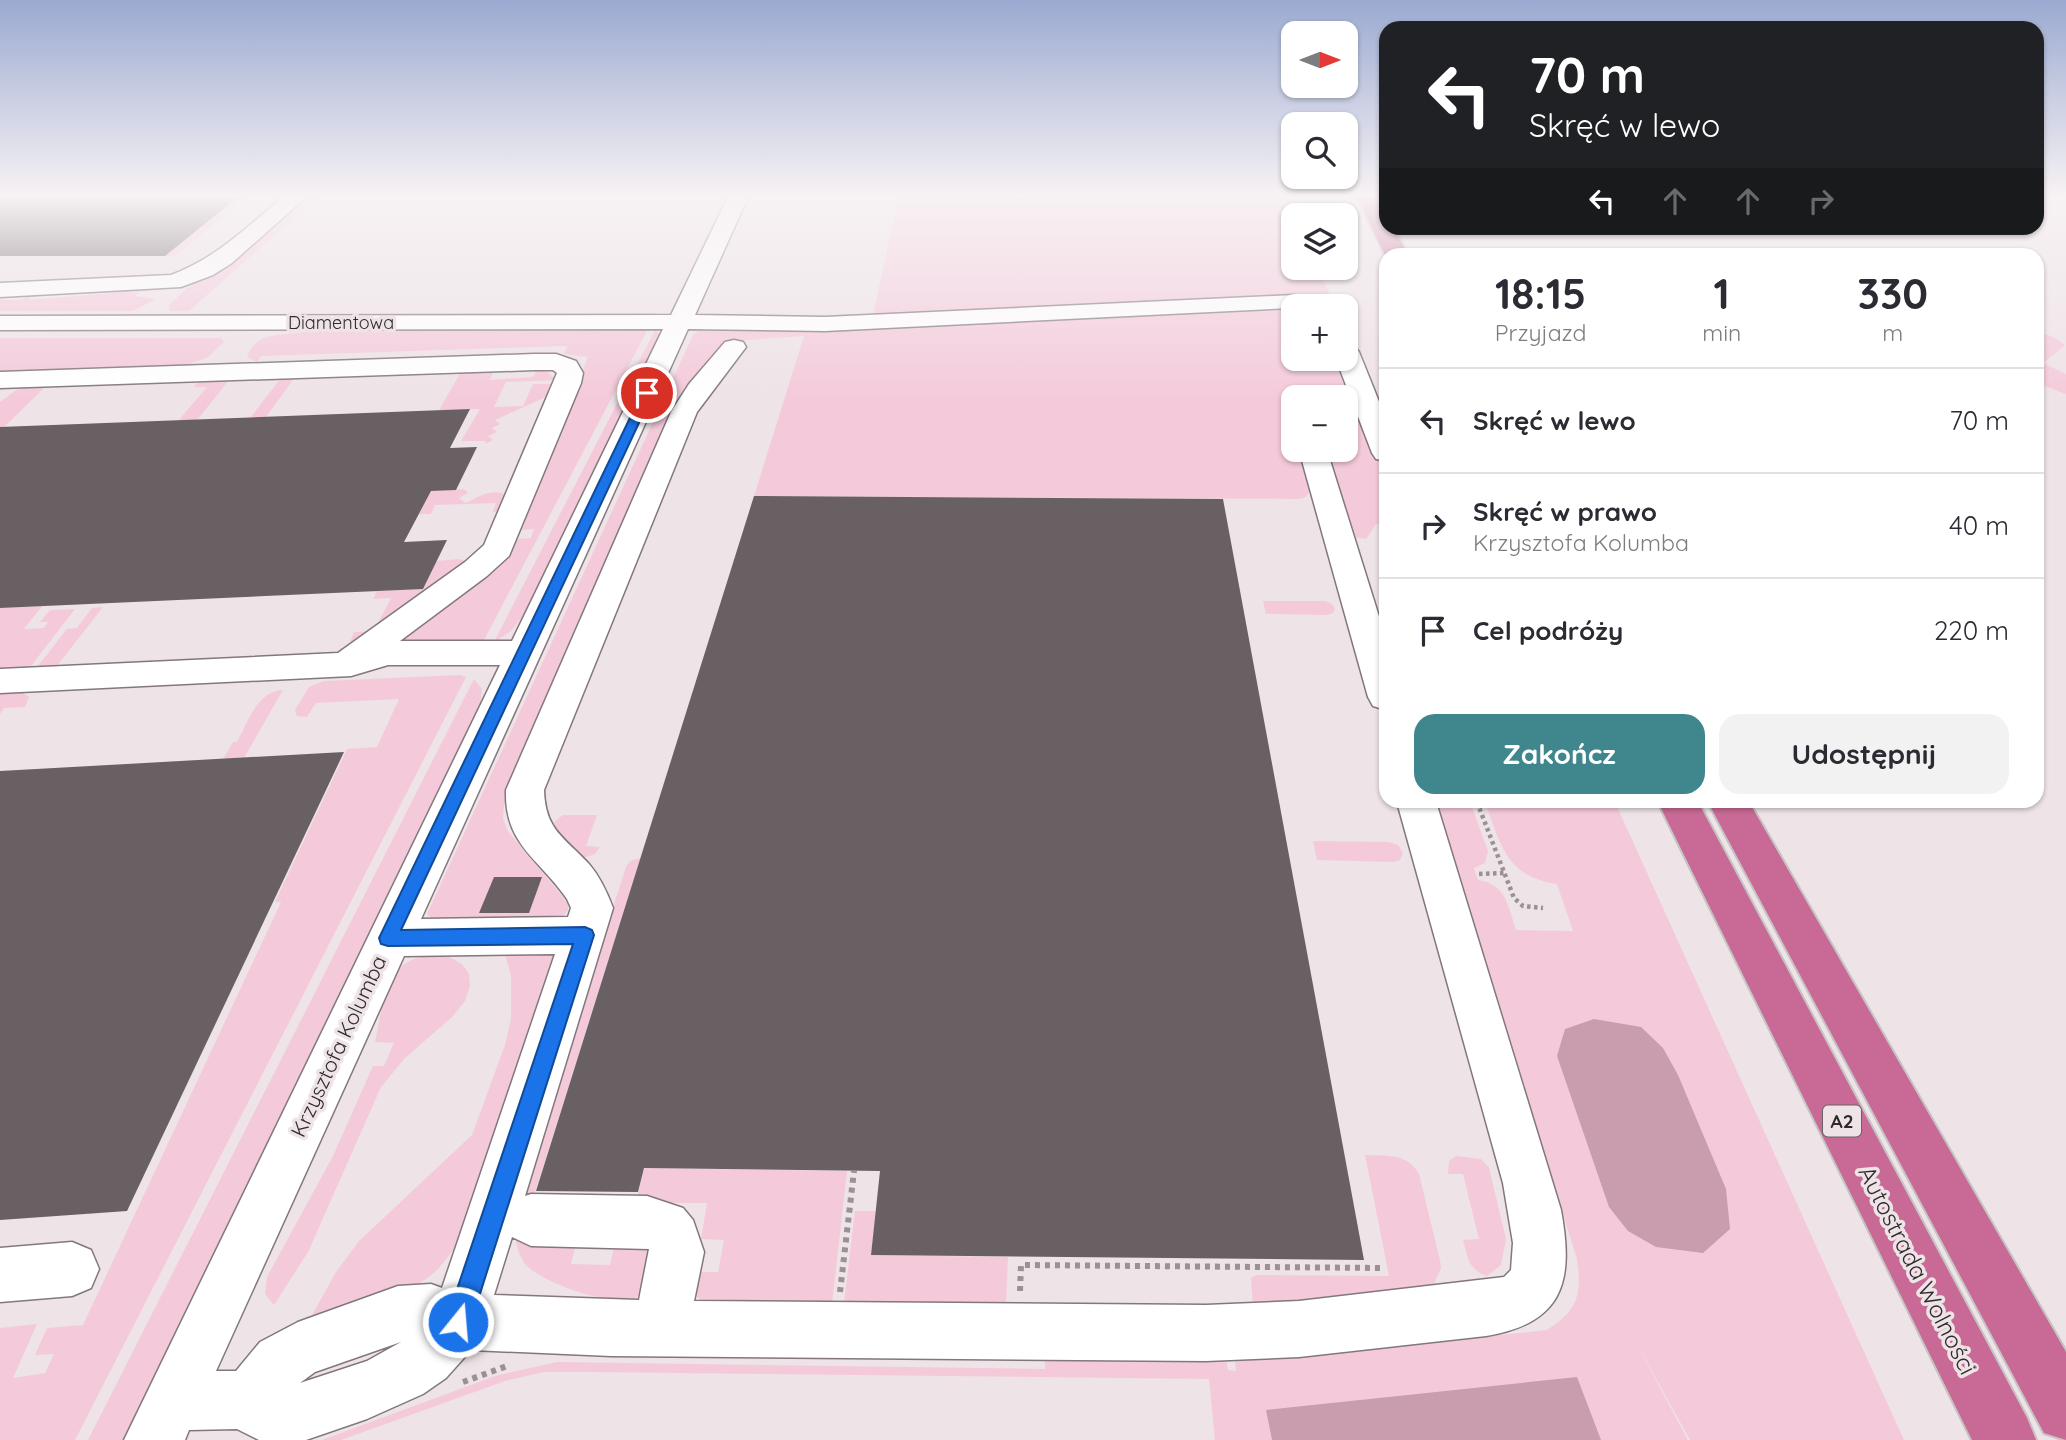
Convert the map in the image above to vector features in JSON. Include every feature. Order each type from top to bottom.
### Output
[{"type":"highway","name":"Autostrada Wolności","points":[[1681,808],[2006,1440]]},
{"type":"highway","name":"A2","points":[[1731,808],[2066,1411]]},
{"type":"street","points":[[0,290],[146,281],[173,282],[214,264]]},
{"type":"street","name":"Krzysztofa Kolumba","points":[[163,1421],[707,264]]},
{"type":"street","points":[[136,322],[172,292],[175,285],[173,282]]},
{"type":"street","name":"Diamentowa","points":[[0,323],[825,324],[1281,303]]},
{"type":"street","points":[[210,373],[257,322]]},
{"type":"street","points":[[734,347],[698,390],[684,412],[525,790],[524,814],[528,824],[590,898],[592,908],[458,1322],[660,1328],[1252,1333],[1486,1308],[1507,1304],[1525,1296],[1536,1281],[1540,1258],[1538,1224],[1529,1182],[1419,808]]},
{"type":"street","points":[[0,380],[541,361],[562,364],[569,370],[568,383],[498,549],[476,569],[348,664]]},
{"type":"street","points":[[1354,371],[1379,435]]},
{"type":"street","points":[[1316,462],[1379,673]]},
{"type":"street","points":[[0,681],[348,664],[374,673],[520,659]]},
{"type":"street","points":[[388,938],[585,935]]},
{"type":"street","points":[[531,1220],[647,1222],[660,1223],[670,1229],[676,1239],[677,1252],[660,1328]]},
{"type":"street","points":[[0,1275],[72,1269]]},
{"type":"street","points":[[163,1421],[250,1400]]},
{"type":"lane","points":[[250,1400],[258,1410],[266,1413],[275,1416],[291,1415],[381,1384],[411,1370],[428,1357],[458,1322]]},
{"type":"path","points":[[1480,808],[1517,902],[1530,908],[1543,908]]},
{"type":"path","points":[[1479,874],[1504,873]]},
{"type":"path","points":[[835,1330],[853,1171]]},
{"type":"path","points":[[1019,1306],[1021,1265],[1382,1268]]},
{"type":"shaded area","points":[[225,264],[242,264],[189,311],[170,311],[169,305],[187,288]]},
{"type":"shaded area","points":[[884,264],[1281,264],[1281,280],[1324,280],[1329,294],[1281,294],[1281,300],[873,316]]},
{"type":"shaded area","points":[[117,288],[151,288],[156,290],[139,292],[135,296],[156,299],[133,311],[0,311],[0,300],[21,300],[32,295],[29,300],[113,293]]},
{"type":"shaded area","points":[[1281,306],[1281,371],[1349,371],[1354,385],[1281,385],[1281,462],[1358,462],[1358,394],[1379,446],[1379,525],[1376,524],[1366,539],[1353,537],[1311,491],[1304,498],[1296,499],[754,496],[804,336],[736,341],[681,402],[504,805],[503,818],[507,830],[568,903],[568,910],[560,920],[435,921],[427,914],[693,335],[704,327]]},
{"type":"shaded area","points":[[658,313],[647,316],[324,318],[328,314]]},
{"type":"shaded area","points":[[316,327],[648,329],[483,642],[394,641],[505,560],[518,539],[531,538],[534,529],[522,530],[588,357],[564,354],[567,346],[261,356],[257,362],[247,357],[252,347],[268,337],[308,331]]},
{"type":"shaded area","points":[[655,330],[660,335],[527,611],[511,631],[494,642]]},
{"type":"shaded area","points":[[2044,334],[2065,345],[2044,362]]},
{"type":"shaded area","points":[[0,338],[221,338],[224,342],[208,357],[181,367],[0,375]]},
{"type":"shaded area","points":[[2044,363],[2066,374],[2066,394],[2044,386]]},
{"type":"shaded area","points":[[495,368],[490,380],[533,377],[537,368],[549,373],[556,380],[506,382],[494,407],[523,406],[533,384],[556,384],[548,396],[495,420],[500,424],[492,428],[497,432],[488,436],[493,440],[485,444],[486,441],[461,441],[480,409],[439,410],[462,370]]},
{"type":"shaded area","points":[[295,377],[266,417],[250,418],[281,378]]},
{"type":"shaded area","points":[[230,379],[197,420],[179,420],[207,387],[194,387],[199,381]]},
{"type":"shaded area","points":[[22,386],[42,386],[43,389],[4,427],[0,427],[0,402]]},
{"type":"shaded area","points":[[464,489],[468,493],[459,498],[466,503],[492,492],[508,496],[501,511],[493,512],[496,503],[435,505],[431,514],[419,514],[431,491]]},
{"type":"shaded area","points":[[459,559],[467,565],[444,583],[389,623],[359,640],[350,642],[354,632],[374,631],[391,598],[373,599],[377,591],[423,589],[436,561]]},
{"type":"shaded area","points":[[1263,601],[1325,601],[1335,609],[1327,615],[1266,614]]},
{"type":"shaded area","points":[[42,606],[24,629],[44,628],[48,622],[40,622],[50,610],[75,609],[27,671],[0,673],[0,608]]},
{"type":"shaded area","points":[[103,607],[56,667],[34,671],[67,629],[77,628],[92,608]]},
{"type":"shaded area","points":[[460,675],[466,677],[75,1440],[0,1440],[0,1328],[37,1324],[13,1378],[45,1373],[54,1354],[35,1355],[47,1328],[83,1325],[281,902],[275,902],[347,749],[377,747],[399,699],[316,703],[307,717],[297,716],[295,710],[309,687],[324,681]]},
{"type":"shaded area","points":[[474,679],[482,689],[480,709],[129,1440],[88,1440]]},
{"type":"shaded area","points":[[283,690],[244,758],[223,759],[233,742],[237,742],[260,702],[266,696]]},
{"type":"shaded area","points":[[22,692],[29,697],[25,707],[4,708],[0,714],[0,693]]},
{"type":"shaded area","points":[[1435,808],[1472,808],[1488,851],[1485,863],[1474,868],[1478,880],[1495,886],[1500,891],[1516,930],[1573,931],[1557,884],[1526,874],[1516,866],[1501,844],[1487,808],[1618,808],[1904,1440],[1690,1440],[1634,1339],[1688,1440],[1215,1440],[1209,1379],[544,1372],[505,1381],[341,1440],[322,1440],[495,1376],[557,1362],[1045,1369],[1045,1359],[1226,1359],[1228,1370],[1236,1371],[1235,1359],[1287,1358],[1547,1330],[1565,1316],[1576,1301],[1579,1282],[1577,1259]]},
{"type":"shaded area","points":[[563,815],[597,815],[586,846],[600,847],[595,854],[583,858],[555,830],[554,822]]},
{"type":"shaded area","points":[[1313,841],[1389,842],[1398,845],[1403,853],[1400,860],[1393,862],[1317,860]]},
{"type":"shaded area","points":[[641,858],[526,1221],[577,1240],[571,1264],[610,1265],[616,1240],[649,1248],[653,1253],[650,1277],[642,1293],[627,1300],[613,1300],[559,1285],[530,1269],[519,1253],[515,1223],[519,1198],[626,867],[630,861]]},
{"type":"shaded area","points":[[552,952],[556,958],[465,1228],[450,1254],[430,1276],[404,1291],[307,1324],[336,1272],[359,1241],[472,1135],[505,1045],[511,1019],[511,976],[505,954]]},
{"type":"shaded area","points":[[443,954],[462,964],[469,974],[470,986],[465,1001],[452,1017],[404,1059],[381,1087],[308,1252],[274,1305],[265,1294],[267,1277],[333,1156],[373,1066],[384,1066],[394,1043],[375,1042],[385,994],[391,981],[398,970],[409,962],[424,956]]},
{"type":"shaded area","points":[[1594,1019],[1641,1027],[1663,1048],[1678,1075],[1726,1189],[1730,1229],[1703,1253],[1656,1247],[1628,1231],[1609,1207],[1557,1056],[1565,1029]]},
{"type":"shaded area","points":[[1365,1155],[1403,1159],[1419,1174],[1441,1268],[1433,1286],[1253,1307],[1251,1278],[1258,1275],[1389,1276]]},
{"type":"shaded area","points":[[1456,1156],[1481,1159],[1489,1168],[1506,1239],[1501,1265],[1487,1276],[1472,1266],[1463,1240],[1479,1239],[1463,1174],[1448,1174],[1449,1161]]},
{"type":"shaded area","points":[[644,1168],[847,1171],[832,1304],[704,1302],[695,1295],[694,1272],[718,1272],[724,1240],[701,1239],[707,1203],[636,1203]]},
{"type":"shaded area","points":[[855,1211],[876,1211],[871,1255],[1008,1257],[1006,1305],[844,1303]]},
{"type":"shaded area","points":[[1577,1377],[1601,1440],[1272,1440],[1266,1410]]},
{"type":"building","points":[[470,409],[450,448],[477,447],[456,490],[431,491],[404,542],[447,540],[423,589],[0,608],[0,427]]},
{"type":"building","points":[[754,496],[1223,499],[1364,1260],[871,1255],[880,1171],[644,1168],[638,1192],[536,1191]]},
{"type":"building","points":[[344,752],[127,1211],[0,1220],[0,771]]},
{"type":"building","points":[[494,877],[542,877],[529,913],[479,913]]},
{"type":"route","points":[[458,1322],[585,935],[388,938],[647,393]]}]
